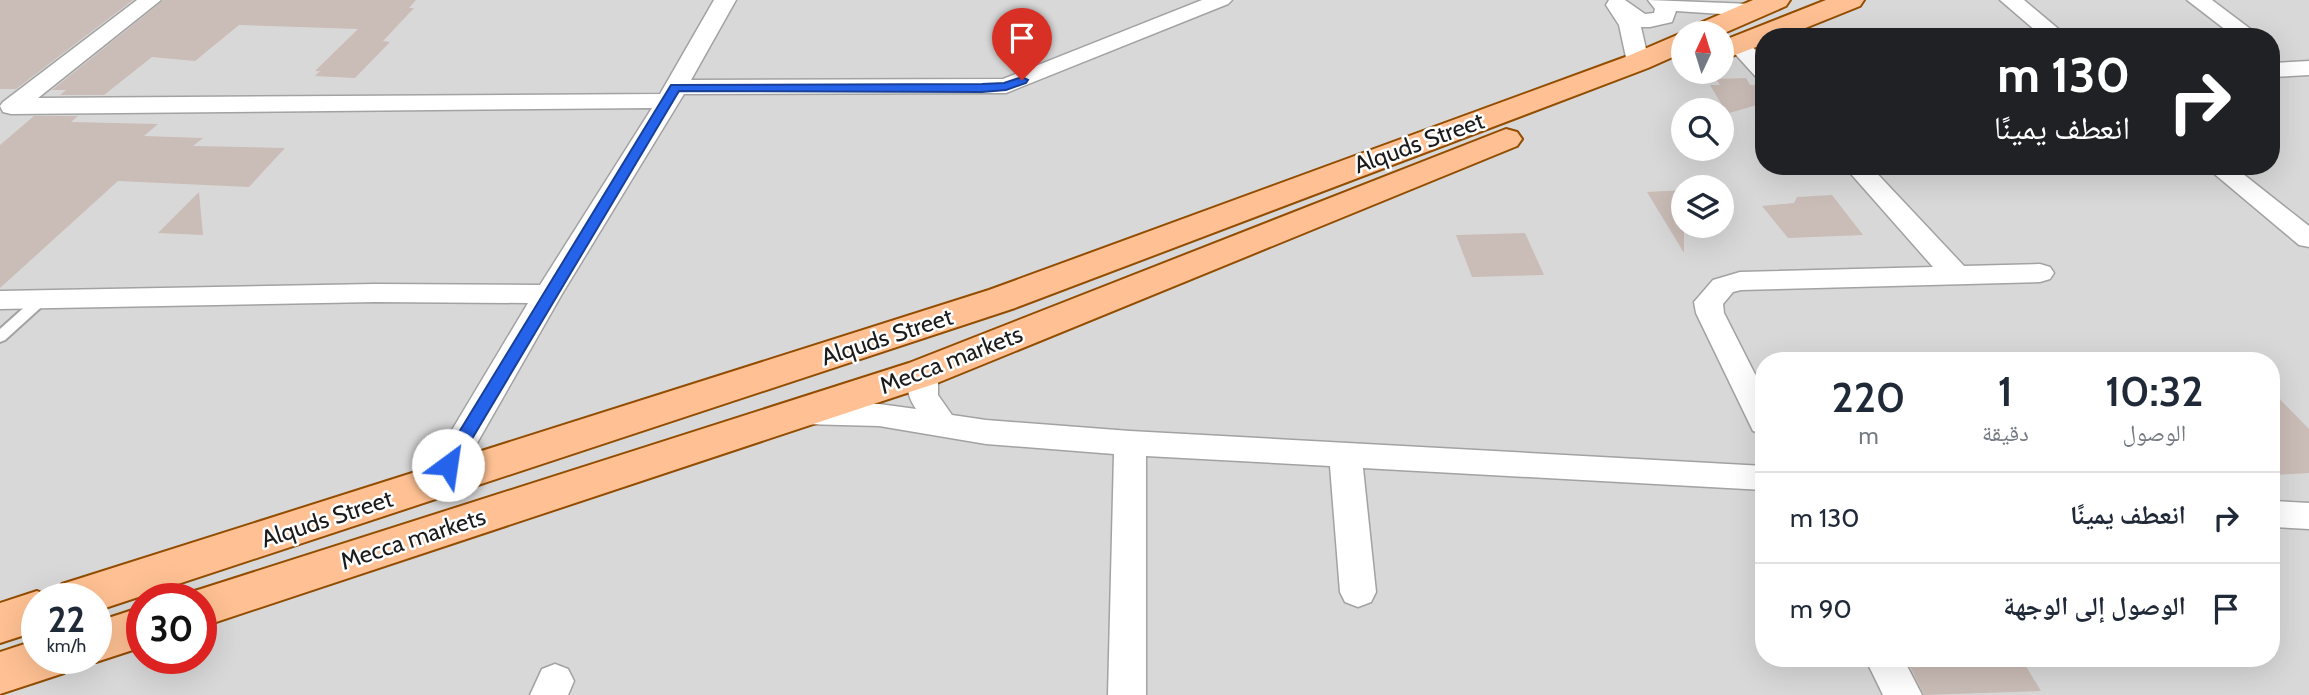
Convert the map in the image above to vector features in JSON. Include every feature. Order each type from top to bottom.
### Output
[{"type":"main road","points":[[1780,28],[1850,0]]},
{"type":"main road","points":[[1729,21],[1764,5]]},
{"type":"main road","points":[[1734,46],[1755,38]]},
{"type":"main road","name":"Alquds Street","points":[[112,587],[436,485],[1002,299],[1638,62],[1671,47]]},
{"type":"main road","name":"Mecca markets","points":[[217,603],[923,373],[1671,72]]},
{"type":"main road","points":[[0,623],[21,616]]},
{"type":"main road","points":[[0,673],[21,666]]},
{"type":"street","points":[[7,111],[150,0]]},
{"type":"street","points":[[436,485],[548,294],[671,94],[724,0]]},
{"type":"street","points":[[7,111],[1006,86],[1221,0]]},
{"type":"street","points":[[1615,3],[1631,19],[1647,22],[1664,18],[1666,9],[1661,0]]},
{"type":"street","points":[[1661,0],[1678,5],[1764,5]]},
{"type":"street","points":[[2011,0],[2046,28]]},
{"type":"street","points":[[2198,0],[2237,28]]},
{"type":"street","points":[[1615,3],[1630,25],[1638,62]]},
{"type":"street","points":[[1734,51],[1755,66]]},
{"type":"street","points":[[2280,57],[2302,69]]},
{"type":"street","points":[[2280,70],[2302,69]]},
{"type":"street","points":[[1864,175],[1958,276]]},
{"type":"street","points":[[2228,175],[2309,239]]},
{"type":"street","points":[[1755,405],[1710,313],[1708,302],[1723,286],[1740,281],[2040,274]]},
{"type":"street","points":[[0,300],[375,293],[548,294]]},
{"type":"street","points":[[923,373],[923,396],[942,425]]},
{"type":"street","points":[[799,413],[878,415],[986,432],[1130,443],[1755,477]]},
{"type":"street","points":[[1127,695],[1130,443]]},
{"type":"street","points":[[1345,454],[1358,592]]},
{"type":"street","points":[[2280,514],[2309,516]]},
{"type":"street","points":[[1889,667],[1903,695]]},
{"type":"lane","points":[[0,337],[43,298]]},
{"type":"shaded area","points":[[0,0],[2309,0],[2309,695],[0,695]]},
{"type":"building","points":[[0,0],[133,0],[16,89],[0,89]]},
{"type":"building","points":[[164,0],[416,0],[409,8],[414,8],[383,41],[390,42],[355,78],[315,76],[320,71],[315,71],[358,29],[239,25],[195,61],[152,57],[104,95],[60,95],[66,90],[52,90]]},
{"type":"building","points":[[1734,78],[1746,78],[1750,85],[1755,85],[1755,106],[1734,112],[1734,98],[1718,98],[1710,85],[1734,84]]},
{"type":"building","points":[[34,116],[78,116],[71,122],[158,124],[144,136],[203,138],[193,146],[285,148],[249,187],[118,181],[0,288],[0,145]]},
{"type":"building","points":[[1671,191],[1671,232],[1647,192]]},
{"type":"building","points":[[199,192],[203,235],[158,233]]},
{"type":"building","points":[[1832,195],[1863,235],[1788,238],[1762,206],[1794,203],[1797,197]]},
{"type":"building","points":[[1525,233],[1544,275],[1472,277],[1456,235]]},
{"type":"building","points":[[1675,238],[1684,238],[1684,253]]},
{"type":"building","points":[[2280,399],[2309,429],[2309,473],[2280,475]]},
{"type":"building","points":[[1910,667],[2026,667],[2041,691],[1924,695]]},
{"type":"route","points":[[448,465],[548,294],[675,87],[982,88],[1006,86],[1022,80]]}]
